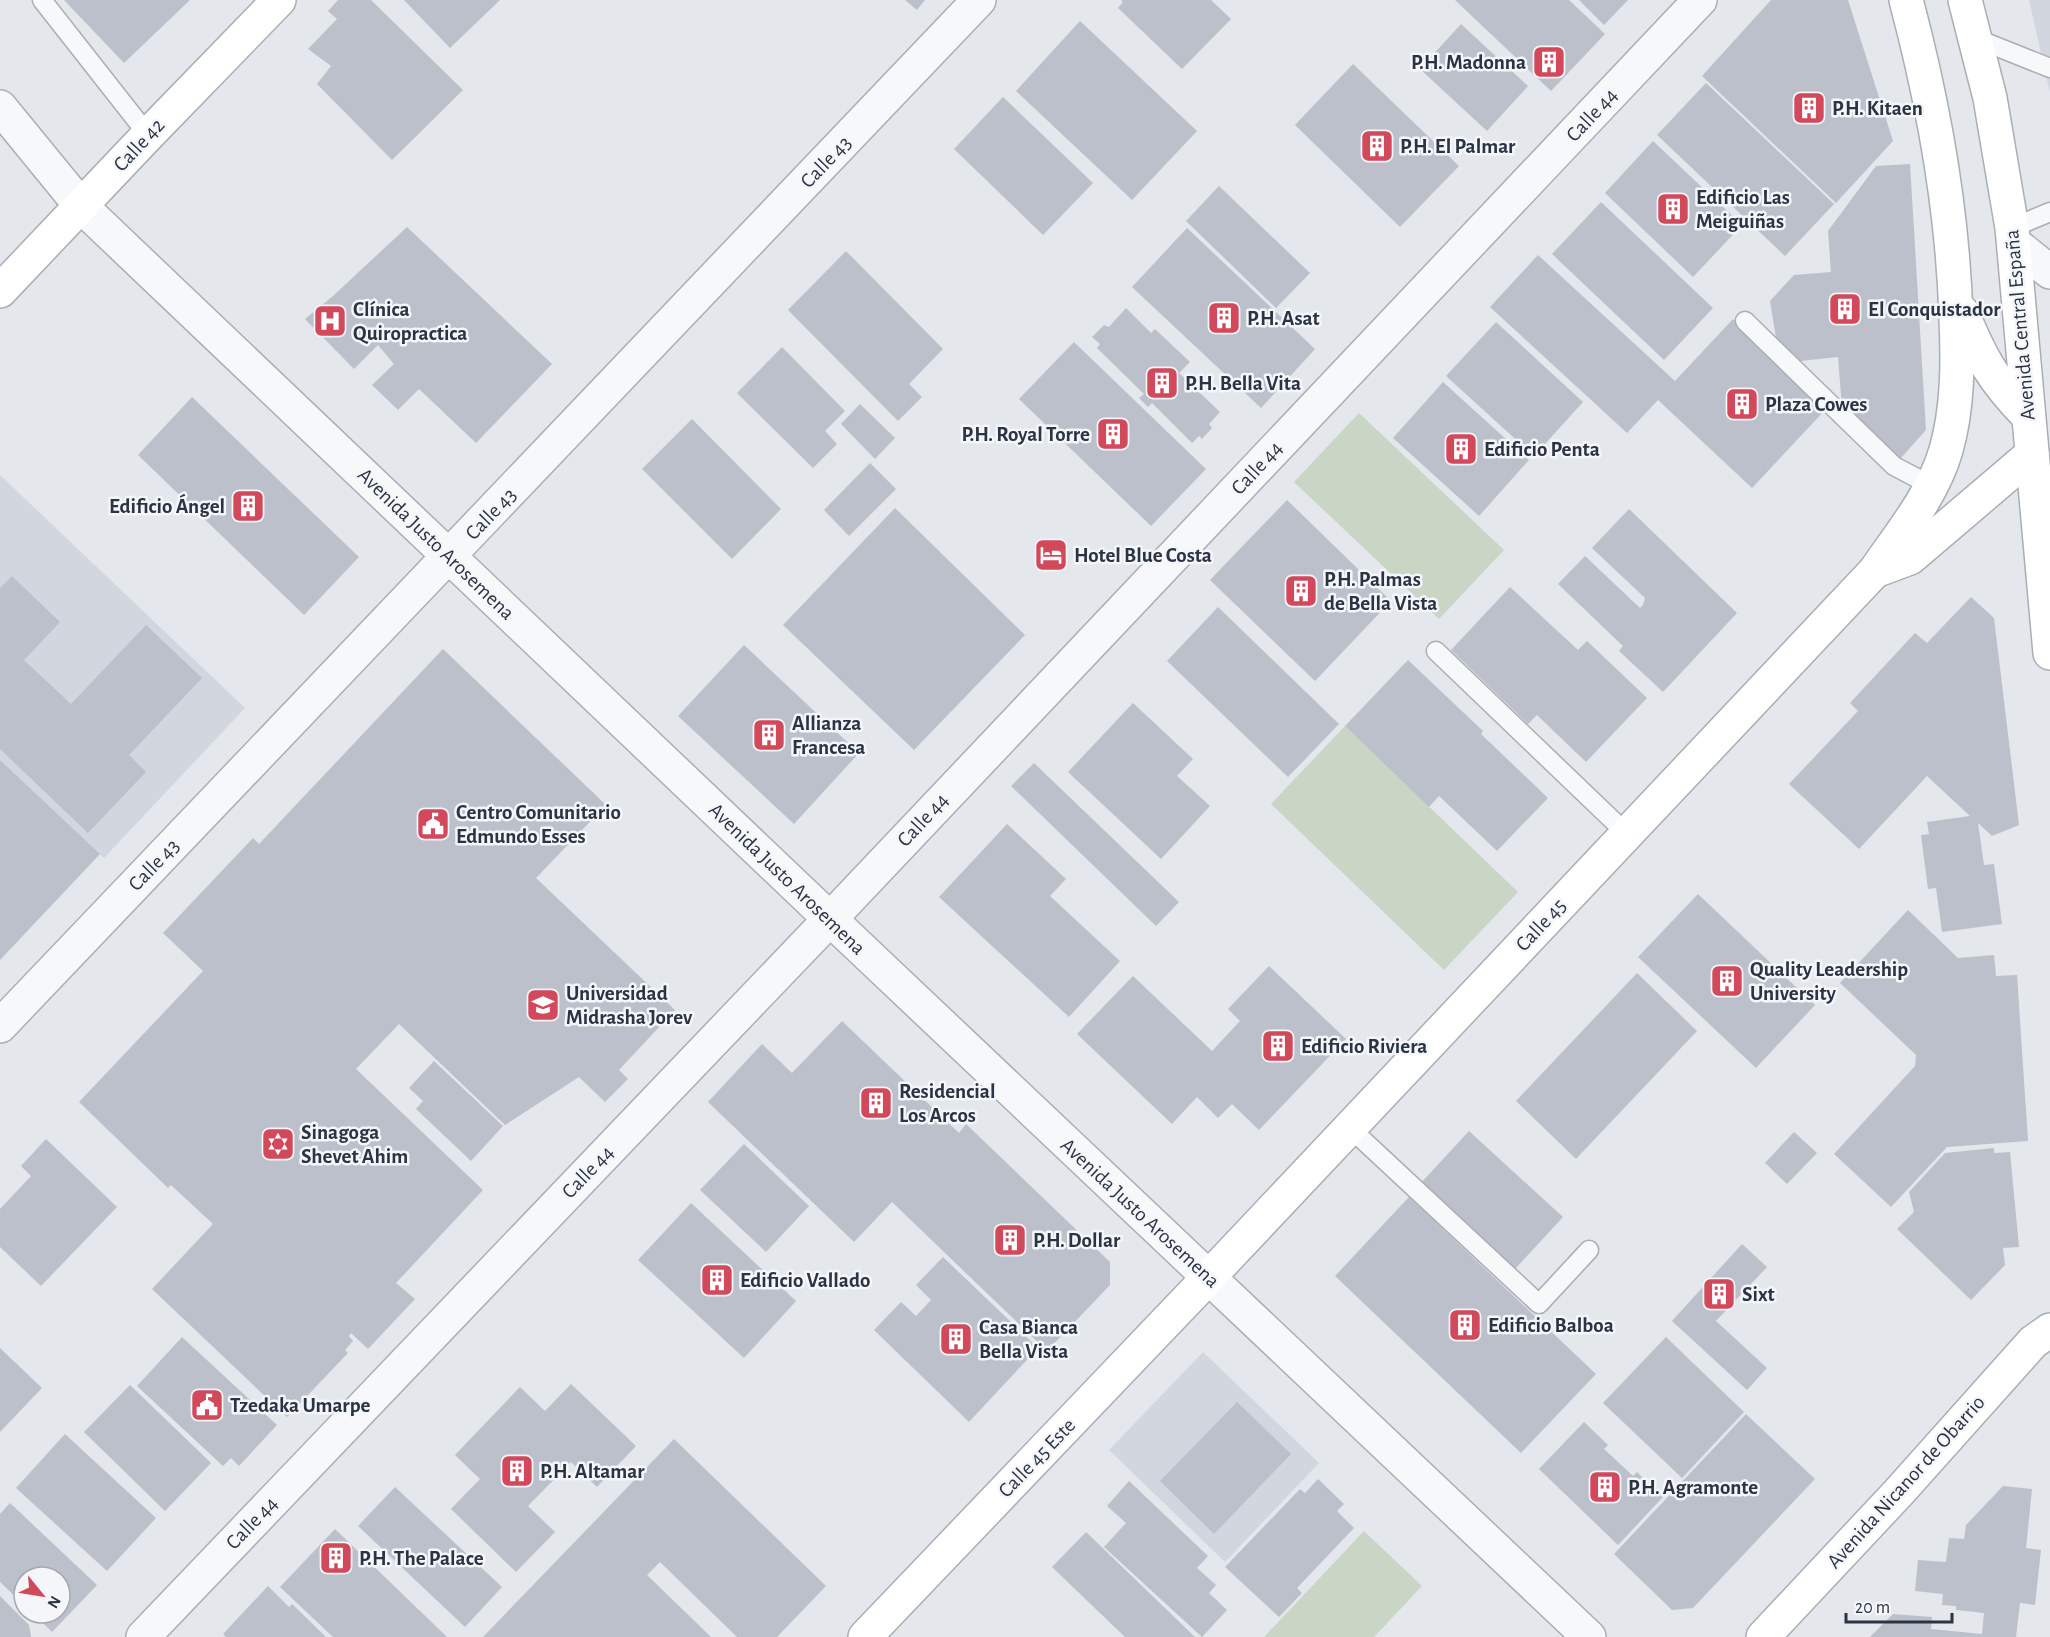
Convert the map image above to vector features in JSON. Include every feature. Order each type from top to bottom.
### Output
[{"type":"main road","name":"Calle 42","points":[[0,291],[279,0]]},
{"type":"main road","points":[[1875,571],[1932,486],[1946,451],[1951,429],[1956,368],[1956,296],[1949,221],[1937,135],[1925,72],[1906,0]]},
{"type":"main road","name":"Avenida Central España","points":[[1965,0],[1990,98],[2013,235],[2050,653]]},
{"type":"main road","points":[[1956,296],[1985,365],[2028,416]]},
{"type":"main road","points":[[1875,571],[1910,558],[2032,454]]},
{"type":"main road","name":"Calle 45","points":[[1208,1278],[1875,571]]},
{"type":"main road","name":"Calle 45 Este","points":[[865,1637],[1208,1278]]},
{"type":"main road","name":"Avenida Nicanor de Obarrio","points":[[1763,1637],[1899,1492],[2033,1341],[2050,1330]]},
{"type":"street","name":"Calle 43","points":[[0,1026],[979,0]]},
{"type":"street","name":"Calle 44","points":[[143,1637],[830,920],[1700,0]]},
{"type":"street","name":"Avenida Justo Arosemena","points":[[0,108],[81,206],[830,920],[1589,1637]]},
{"type":"street","points":[[2013,235],[2050,272]]},
{"type":"lane","points":[[42,0],[148,135]]},
{"type":"lane","points":[[1974,38],[2050,68]]},
{"type":"lane","points":[[2013,235],[2050,212]]},
{"type":"lane","points":[[1745,321],[1894,466],[1932,486]]},
{"type":"lane","points":[[1436,651],[1627,834]]},
{"type":"lane","points":[[1350,1128],[1539,1304],[1589,1250]]},
{"type":"shaded area","points":[[2029,0],[2050,0],[2050,93]]},
{"type":"shaded area","points":[[0,475],[245,708],[104,858],[0,760]]},
{"type":"shaded area","points":[[1203,1352],[1319,1463],[1225,1562],[1109,1450]]},
{"type":"green space","points":[[1359,413],[1504,550],[1439,619],[1294,482]]},
{"type":"green space","points":[[1345,726],[1518,892],[1444,970],[1271,804]]},
{"type":"green space","points":[[1364,1531],[1422,1586],[1374,1637],[1264,1637]]},
{"type":"building","points":[[64,0],[190,0],[124,63]]},
{"type":"building","points":[[338,0],[371,0],[463,90],[392,160],[317,84],[331,66],[308,49],[337,19],[328,11]]},
{"type":"building","points":[[404,0],[500,0],[450,48]]},
{"type":"building","points":[[905,0],[925,0],[917,10]]},
{"type":"building","points":[[1121,0],[1211,0],[1231,19],[1182,69],[1118,8],[1123,2]]},
{"type":"building","name":"P.H. Madonna","points":[[1455,0],[1569,0],[1605,34],[1551,91]]},
{"type":"building","points":[[1579,0],[1628,0],[1604,25]]},
{"type":"building","name":"P.H. Kitaen","points":[[1771,0],[1848,0],[1893,141],[1836,203],[1702,76]]},
{"type":"building","points":[[1080,21],[1197,131],[1132,200],[1016,91]]},
{"type":"building","points":[[1461,24],[1528,86],[1487,131],[1420,69]]},
{"type":"building","name":"P.H. El Palmar","points":[[1353,64],[1459,166],[1400,227],[1295,125]]},
{"type":"building","points":[[1706,83],[1834,204],[1785,256],[1657,135]]},
{"type":"building","points":[[1003,97],[1093,183],[1043,235],[954,149]]},
{"type":"building","name":"Edificio Las Meiguiñas","points":[[1653,141],[1742,225],[1693,277],[1605,193]]},
{"type":"building","name":"El Conquistador","points":[[1910,164],[1926,430],[1900,459],[1842,407],[1838,357],[1800,361],[1777,344],[1770,301],[1794,275],[1831,272],[1828,231],[1876,166]]},
{"type":"building","points":[[1219,186],[1310,273],[1276,308],[1186,221]]},
{"type":"building","points":[[1601,202],[1713,308],[1664,360],[1552,254]]},
{"type":"building","points":[[407,227],[552,364],[476,443],[419,389],[398,410],[372,385],[394,364],[378,345],[354,369],[305,319]]},
{"type":"building","name":"P.H. Asat","points":[[1187,228],[1315,349],[1261,408],[1132,287]]},
{"type":"building","points":[[846,251],[943,349],[909,384],[922,397],[898,421],[788,310]]},
{"type":"building","points":[[1538,255],[1675,381],[1733,319],[1827,408],[1752,488],[1658,400],[1627,433],[1490,307]]},
{"type":"building","name":"P.H. Bella Vita","points":[[1126,308],[1151,333],[1155,329],[1190,362],[1179,373],[1220,412],[1209,424],[1212,428],[1202,439],[1199,436],[1192,443],[1152,403],[1148,407],[1139,398],[1144,394],[1097,348],[1100,344],[1092,337],[1104,325],[1109,327]]},
{"type":"building","points":[[1496,322],[1583,402],[1534,456],[1446,376]]},
{"type":"building","name":"P.H. Royal Torre","points":[[1074,342],[1206,469],[1151,526],[1019,399]]},
{"type":"building","points":[[782,347],[845,411],[825,431],[837,444],[813,468],[737,393]]},
{"type":"building","name":"Edificio Penta","points":[[1443,382],[1529,460],[1479,516],[1393,438]]},
{"type":"building","name":"Edificio Ángel","points":[[192,397],[359,557],[304,615],[138,455]]},
{"type":"building","points":[[860,404],[895,438],[875,459],[841,424]]},
{"type":"building","points":[[692,419],[781,509],[732,559],[642,469]]},
{"type":"building","points":[[870,463],[896,489],[849,536],[824,510]]},
{"type":"building","name":"P.H. Palmas de Bella Vista","points":[[1287,500],[1391,601],[1315,681],[1210,580]]},
{"type":"building","points":[[895,508],[1025,635],[914,750],[783,625]]},
{"type":"building","points":[[1629,509],[1737,613],[1663,692],[1619,651],[1623,646],[1558,584],[1585,556],[1640,608],[1643,605],[1645,598],[1592,548]]},
{"type":"building","points":[[12,576],[60,622],[24,660],[71,704],[146,625],[202,678],[129,755],[146,772],[88,833],[0,749],[0,588]]},
{"type":"building","points":[[1510,587],[1578,650],[1587,641],[1647,698],[1586,762],[1537,715],[1528,724],[1451,650]]},
{"type":"building","points":[[1971,597],[1994,618],[2019,825],[1992,836],[1978,823],[1984,865],[1994,864],[2002,924],[1942,932],[1936,888],[1928,889],[1921,835],[1929,834],[1927,822],[1970,816],[1927,776],[1859,849],[1789,784],[1858,711],[1850,703],[1915,633],[1927,643]]},
{"type":"building","points":[[1218,607],[1339,724],[1288,777],[1167,661]]},
{"type":"building","name":"Allianza Francesa","points":[[744,645],[859,753],[794,824],[678,716]]},
{"type":"building","points":[[443,649],[606,805],[536,878],[675,1010],[619,1070],[628,1079],[605,1102],[579,1077],[505,1125],[399,1024],[356,1069],[483,1190],[396,1283],[415,1299],[368,1349],[351,1333],[349,1336],[353,1341],[345,1350],[348,1353],[287,1417],[152,1289],[213,1224],[171,1185],[168,1188],[79,1102],[203,971],[163,933],[253,838],[259,844]]},
{"type":"building","points":[[1408,660],[1483,731],[1481,734],[1548,798],[1497,851],[1439,796],[1429,807],[1345,726]]},
{"type":"building","points":[[1133,703],[1193,759],[1177,776],[1210,806],[1161,859],[1068,772]]},
{"type":"building","points":[[0,760],[100,854],[0,960]]},
{"type":"building","points":[[1034,763],[1179,902],[1156,926],[1011,786]]},
{"type":"building","points":[[1007,824],[1066,879],[1050,896],[1120,961],[1069,1017],[939,897]]},
{"type":"building","name":"Quality Leadership University","points":[[1698,894],[1815,1005],[1756,1068],[1638,957]]},
{"type":"building","points":[[1908,910],[1958,958],[1994,955],[1996,976],[2017,975],[2028,1141],[1947,1147],[1891,1207],[1834,1154],[1915,1066],[1916,1055],[1840,983]]},
{"type":"building","name":"Edificio Riviera","points":[[1269,966],[1346,1039],[1259,1130],[1232,1104],[1218,1118],[1197,1097],[1172,1124],[1077,1034],[1133,976],[1212,1051],[1240,1021],[1228,1009]]},
{"type":"building","points":[[1637,973],[1697,1031],[1576,1159],[1516,1101]]},
{"type":"building","points":[[842,1021],[959,1133],[966,1124],[1110,1262],[1110,1285],[1047,1351],[892,1202],[854,1242],[708,1102],[762,1044],[792,1073]]},
{"type":"building","points":[[434,1061],[503,1126],[471,1161],[416,1109],[423,1101],[409,1088]]},
{"type":"building","points":[[1469,1131],[1563,1217],[1515,1269],[1421,1183]]},
{"type":"building","points":[[1794,1132],[1817,1153],[1787,1184],[1765,1163]]},
{"type":"building","points":[[46,1139],[117,1207],[41,1286],[0,1247],[0,1209],[31,1176],[21,1166]]},
{"type":"building","points":[[744,1144],[809,1206],[766,1252],[700,1190]]},
{"type":"building","points":[[1994,1148],[1994,1153],[2010,1152],[2019,1247],[2003,1248],[2005,1265],[1971,1300],[1897,1229],[1914,1212],[1909,1192],[1945,1153]]},
{"type":"building","name":"Edificio Balboa","points":[[1409,1197],[1596,1374],[1521,1453],[1335,1276]]},
{"type":"building","name":"Edificio Vallado","points":[[691,1203],[796,1301],[744,1358],[638,1260]]},
{"type":"building","name":"Sixt","points":[[1742,1244],[1767,1267],[1716,1321],[1767,1368],[1747,1390],[1672,1321]]},
{"type":"building","name":"Casa Bianca Bella Vista","points":[[943,1257],[1038,1348],[969,1422],[874,1330],[901,1302],[916,1316],[931,1300],[916,1285]]},
{"type":"building","name":"Tzedaka Umarpe","points":[[182,1337],[277,1425],[239,1466],[231,1458],[223,1466],[137,1386]]},
{"type":"building","points":[[1666,1337],[1744,1412],[1682,1478],[1603,1403]]},
{"type":"building","points":[[0,1348],[42,1388],[0,1432]]},
{"type":"building","name":"P.H. Altamar","points":[[571,1384],[636,1446],[597,1487],[571,1462],[528,1506],[555,1532],[516,1572],[451,1509],[480,1479],[455,1455],[520,1387],[545,1411]]},
{"type":"building","points":[[130,1385],[211,1463],[165,1511],[84,1432]]},
{"type":"building","points":[[1237,1402],[1291,1454],[1214,1534],[1160,1481]]},
{"type":"building","points":[[1746,1414],[1815,1479],[1693,1608],[1672,1610],[1614,1554]]},
{"type":"building","name":"P.H. Agramonte","points":[[1584,1422],[1608,1445],[1604,1449],[1633,1476],[1637,1472],[1663,1497],[1618,1545],[1539,1469]]},
{"type":"building","points":[[65,1434],[156,1518],[107,1571],[16,1488]]},
{"type":"building","points":[[674,1439],[826,1586],[777,1637],[737,1637],[660,1562],[647,1575],[711,1637],[483,1637]]},
{"type":"building","points":[[1318,1479],[1344,1504],[1337,1511],[1354,1528],[1297,1588],[1302,1593],[1279,1617],[1225,1567],[1300,1489],[1305,1493]]},
{"type":"building","points":[[1129,1481],[1208,1556],[1197,1568],[1216,1585],[1209,1593],[1227,1610],[1202,1637],[1104,1547],[1126,1523],[1107,1506]]},
{"type":"building","points":[[2003,1486],[2032,1489],[2026,1548],[2041,1550],[2035,1605],[2020,1603],[2016,1637],[1870,1637],[1893,1614],[1932,1617],[1931,1629],[1982,1634],[1984,1613],[1956,1610],[1956,1606],[1942,1605],[1943,1594],[1915,1591],[1918,1560],[1946,1562],[1949,1538],[1964,1539],[1966,1525]]},
{"type":"building","points":[[395,1487],[502,1587],[465,1627],[358,1526]]},
{"type":"building","points":[[10,1503],[97,1585],[72,1611],[72,1565],[12,1565],[12,1594],[0,1582],[0,1514]]},
{"type":"building","name":"P.H. The Palace","points":[[335,1529],[447,1637],[333,1637],[280,1587]]},
{"type":"building","points":[[1086,1532],[1195,1637],[1125,1637],[1052,1567]]},
{"type":"building","points":[[268,1586],[289,1607],[292,1604],[326,1637],[226,1637],[223,1634]]},
{"type":"building","points":[[0,1596],[12,1608],[12,1625],[29,1625],[31,1637],[0,1637]]},
{"type":"building","points":[[45,1625],[59,1625],[52,1632]]},
{"type":"place","name":"P.H. Madonna","points":[[1549,62]]},
{"type":"place","name":"P.H. Kitaen","points":[[1809,108]]},
{"type":"place","name":"P.H. El Palmar","points":[[1377,146]]},
{"type":"place","name":"Edificio Las Meiguiñas","points":[[1673,209]]},
{"type":"place","name":"El Conquistador","points":[[1845,309]]},
{"type":"place","name":"P.H. Asat","points":[[1224,318]]},
{"type":"place","name":"Clínica Quiropractica","points":[[330,321]]},
{"type":"place","name":"P.H. Bella Vita","points":[[1162,383]]},
{"type":"place","name":"Plaza Cowes","points":[[1742,404]]},
{"type":"place","name":"P.H. Royal Torre","points":[[1113,434]]},
{"type":"place","name":"Edificio Penta","points":[[1461,449]]},
{"type":"place","name":"Edificio Ángel","points":[[248,506]]},
{"type":"place","name":"Hotel Blue Costa","points":[[1051,555]]},
{"type":"place","name":"P.H. Palmas de Bella Vista","points":[[1301,591]]},
{"type":"place","name":"Allianza Francesa","points":[[769,735]]},
{"type":"place","name":"Centro Comunitario Edmundo Esses","points":[[433,824]]},
{"type":"place","name":"Quality Leadership University","points":[[1727,981]]},
{"type":"place","name":"Universidad Midrasha Jorev","points":[[543,1005]]},
{"type":"place","name":"Edificio Riviera","points":[[1278,1046]]},
{"type":"place","name":"Residencial Los Arcos","points":[[876,1103]]},
{"type":"place","name":"Sinagoga Shevet Ahim","points":[[278,1144]]},
{"type":"place","name":"P.H. Dollar","points":[[1010,1240]]},
{"type":"place","name":"Edificio Vallado","points":[[717,1280]]},
{"type":"place","name":"Sixt","points":[[1719,1294]]},
{"type":"place","name":"Edificio Balboa","points":[[1465,1325]]},
{"type":"place","name":"Casa Bianca Bella Vista","points":[[956,1339]]},
{"type":"place","name":"Tzedaka Umarpe","points":[[207,1405]]},
{"type":"place","name":"P.H. Altamar","points":[[517,1471]]},
{"type":"place","name":"P.H. Agramonte","points":[[1605,1487]]},
{"type":"place","name":"P.H. The Palace","points":[[336,1558]]}]
